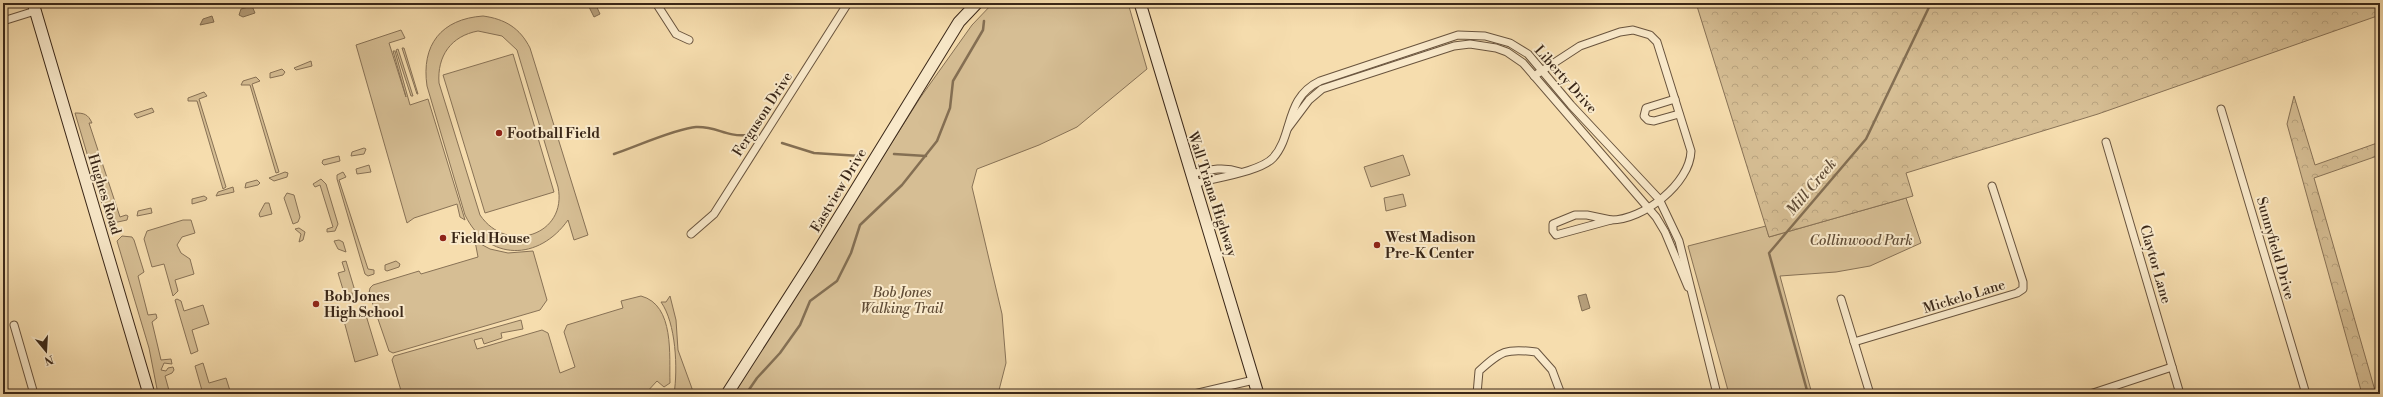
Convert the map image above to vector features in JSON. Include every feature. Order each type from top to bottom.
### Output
[{"type":"main road","name":"Wall Triana Highway","points":[[1140,3],[1258,394]]},
{"type":"main road","name":"Eastview Drive","points":[[727,394],[809,266],[959,22],[975,4]]},
{"type":"main road","name":"Hughes Road","points":[[34,7],[149,394]]},
{"type":"street","points":[[656,3],[676,34],[689,40]]},
{"type":"street","name":"Ferguson Drive","points":[[691,234],[714,214],[848,3]]},
{"type":"street","points":[[3,21],[34,7]]},
{"type":"street","points":[[1534,76],[1580,46],[1633,30],[1650,35],[1657,42],[1691,151],[1691,160],[1677,185],[1636,216],[1624,220],[1611,220],[1587,215],[1575,215],[1553,224],[1553,231],[1556,235],[1562,235],[1611,220]]},
{"type":"street","name":"Liberty Drive","points":[[1287,129],[1291,112],[1297,102],[1314,84],[1458,35],[1485,36],[1510,43],[1528,54],[1571,104],[1659,199],[1679,241],[1691,295],[1717,394]]},
{"type":"street","name":"Liberty Drive","points":[[1193,179],[1216,168],[1226,168],[1240,172],[1260,166],[1272,158],[1287,129],[1309,100],[1322,89],[1454,46],[1485,46],[1508,52],[1523,63],[1649,207],[1665,232],[1674,257],[1691,295]]},
{"type":"street","points":[[1675,99],[1646,108],[1644,116],[1648,120],[1654,121],[1680,114]]},
{"type":"street","name":"Sunnyfield Drive","points":[[2221,109],[2306,394]]},
{"type":"street","name":"Claytor Lane","points":[[2106,142],[2180,394]]},
{"type":"street","name":"Mickelo Lane","points":[[1854,342],[2017,293],[2023,289],[2023,282],[1992,186]]},
{"type":"street","points":[[1841,298],[1870,394]]},
{"type":"street","points":[[14,325],[34,394]]},
{"type":"street","points":[[1477,394],[1479,371],[1494,357],[1513,349],[1536,352],[1552,370],[1561,394]]},
{"type":"street","points":[[2090,394],[2172,367]]},
{"type":"street","points":[[1194,394],[1254,380]]},
{"type":"green space","name":"Bob Jones Walking Trail","points":[[993,3],[1128,3],[1147,69],[1077,127],[1039,145],[977,169],[972,187],[1002,314],[1006,363],[998,394],[733,394],[920,98],[972,25]]},
{"type":"green space","points":[[1696,3],[2380,3],[2380,15],[2098,114],[1906,173],[1913,196],[1769,237]]},
{"type":"green space","points":[[483,16],[505,22],[522,35],[530,48],[588,235],[574,240],[568,220],[556,233],[543,243],[529,249],[514,250],[500,248],[487,241],[475,230],[465,215],[427,86],[426,71],[427,58],[437,37],[445,29],[456,22],[468,18]],"holes":[[[478,31],[502,36],[517,50],[558,187],[559,204],[554,217],[545,228],[533,234],[519,236],[505,234],[492,227],[480,215],[439,83],[440,64],[443,56],[453,43],[460,37]]]},
{"type":"green space","points":[[401,30],[405,38],[389,43],[406,97],[393,51],[395,51],[410,105],[428,99],[465,220],[460,217],[457,204],[414,218],[407,223],[356,45]]},
{"type":"green space","points":[[402,48],[404,48],[418,94],[417,94]]},
{"type":"green space","points":[[398,49],[413,96],[411,96],[396,50]]},
{"type":"green space","name":"Football Field","points":[[513,54],[554,192],[485,213],[443,75]]},
{"type":"green space","points":[[311,61],[312,66],[296,70],[294,68]]},
{"type":"green space","points":[[282,69],[285,72],[283,75],[270,78],[270,73]]},
{"type":"green space","points":[[256,77],[260,81],[252,84],[279,172],[276,173],[250,85],[241,85],[243,81]]},
{"type":"green space","points":[[204,92],[207,96],[199,99],[226,187],[223,189],[197,101],[188,101],[188,98]]},
{"type":"green space","points":[[2294,96],[2315,165],[2380,142],[2380,155],[2314,178],[2376,394],[2362,394],[2287,124]]},
{"type":"green space","points":[[152,108],[154,112],[137,118],[134,114]]},
{"type":"green space","points":[[75,113],[85,115],[92,123],[89,123],[120,217],[126,215],[128,216],[127,220],[113,223],[104,211]]},
{"type":"green space","points":[[364,148],[366,149],[364,154],[351,156],[352,152]]},
{"type":"green space","points":[[1403,155],[1410,175],[1371,187],[1364,167]]},
{"type":"green space","points":[[339,156],[340,161],[324,165],[322,163],[323,160]]},
{"type":"green space","points":[[369,165],[371,172],[357,174],[356,169]]},
{"type":"green space","points":[[285,172],[288,173],[287,177],[274,181],[269,178]]},
{"type":"green space","points":[[343,172],[346,177],[339,180],[368,269],[374,270],[374,274],[368,276],[365,274],[337,179],[337,175]]},
{"type":"green space","points":[[321,179],[326,184],[338,224],[335,231],[327,232],[327,229],[333,227],[320,185],[315,187],[313,184]]},
{"type":"green space","points":[[257,180],[260,183],[258,185],[245,188],[246,183]]},
{"type":"green space","points":[[233,187],[234,192],[216,196],[218,192]]},
{"type":"green space","points":[[287,193],[294,195],[300,217],[298,222],[293,224],[284,198]]},
{"type":"green space","points":[[1403,194],[1406,206],[1386,211],[1384,198]]},
{"type":"green space","points":[[204,196],[207,198],[206,200],[192,204],[192,199]]},
{"type":"green space","name":"Collinwood Park","points":[[1906,198],[1921,243],[1870,266],[1836,272],[1780,276],[1812,394],[1729,394],[1688,246],[1766,226],[1769,237]]},
{"type":"green space","points":[[265,203],[269,203],[272,214],[260,217],[259,214]]},
{"type":"green space","points":[[151,208],[152,213],[137,216],[138,211]]},
{"type":"green space","points":[[183,220],[191,220],[195,233],[182,237],[177,245],[181,253],[190,259],[194,274],[175,280],[178,291],[173,296],[164,264],[152,267],[144,239],[147,231]]},
{"type":"green space","points":[[299,228],[305,232],[303,240],[299,242],[301,234],[295,229]]},
{"type":"green space","points":[[122,236],[132,237],[134,240],[144,272],[138,276],[148,315],[156,314],[157,318],[152,322],[161,360],[171,359],[172,364],[164,363],[161,370],[166,371],[168,368],[173,367],[174,370],[172,373],[165,376],[170,394],[158,394],[149,348],[117,241]]},
{"type":"green space","points":[[339,240],[343,242],[346,252],[338,249],[334,241]]},
{"type":"green space","points":[[475,241],[490,249],[508,253],[533,251],[547,300],[540,310],[393,353],[389,351],[369,293],[370,288],[373,285],[419,271],[421,274],[478,257]]},
{"type":"green space","points":[[346,261],[358,301],[354,302],[352,293],[345,296],[338,273],[345,271],[342,262]]},
{"type":"green space","points":[[396,261],[400,264],[399,267],[387,271],[385,270],[385,265]]},
{"type":"green space","points":[[641,296],[652,301],[660,310],[665,320],[668,333],[670,383],[664,387],[657,381],[645,394],[402,394],[392,360],[394,356],[521,320],[523,329],[501,333],[502,338],[484,344],[482,338],[474,340],[477,349],[542,330],[548,333],[560,373],[575,367],[564,332],[567,325],[623,308],[621,301]]},
{"type":"green space","points":[[670,296],[676,320],[678,350],[694,394],[674,394],[676,372],[675,346],[670,322],[661,302],[666,302]]},
{"type":"green space","points":[[177,299],[181,301],[184,311],[203,305],[209,324],[192,330],[198,351],[191,354],[175,300]]},
{"type":"green space","points":[[365,312],[378,355],[355,362],[344,321]]},
{"type":"green space","points":[[203,363],[209,383],[226,378],[231,394],[203,394],[195,366]]},
{"type":"shaded area","points":[[595,3],[600,14],[594,17],[588,5]]},
{"type":"shaded area","points":[[252,6],[255,13],[243,17],[239,15],[241,9]]},
{"type":"shaded area","points":[[212,16],[214,22],[200,25],[203,19]]},
{"type":"shaded area","points":[[1586,294],[1590,308],[1582,311],[1578,296]]},
{"type":"waterway","name":"Mill Creek","points":[[1808,394],[1769,253],[1866,139],[1931,3]]},
{"type":"waterway","points":[[746,394],[757,378],[780,353],[800,325],[810,301],[837,281],[851,253],[860,225],[902,185],[937,141],[950,108],[953,81],[983,30],[984,21]]},
{"type":"waterway","points":[[614,154],[667,134],[688,128],[703,127],[733,134],[747,135]]},
{"type":"waterway","points":[[782,143],[814,153],[860,156]]},
{"type":"waterway","points":[[894,154],[926,156]]},
{"type":"place","name":"Football Field","points":[[499,133]]},
{"type":"place","name":"Field House","points":[[443,238]]},
{"type":"place","name":"West Madison Pre-K Center","points":[[1377,245]]},
{"type":"place","name":"Bob Jones High School","points":[[316,304]]}]
